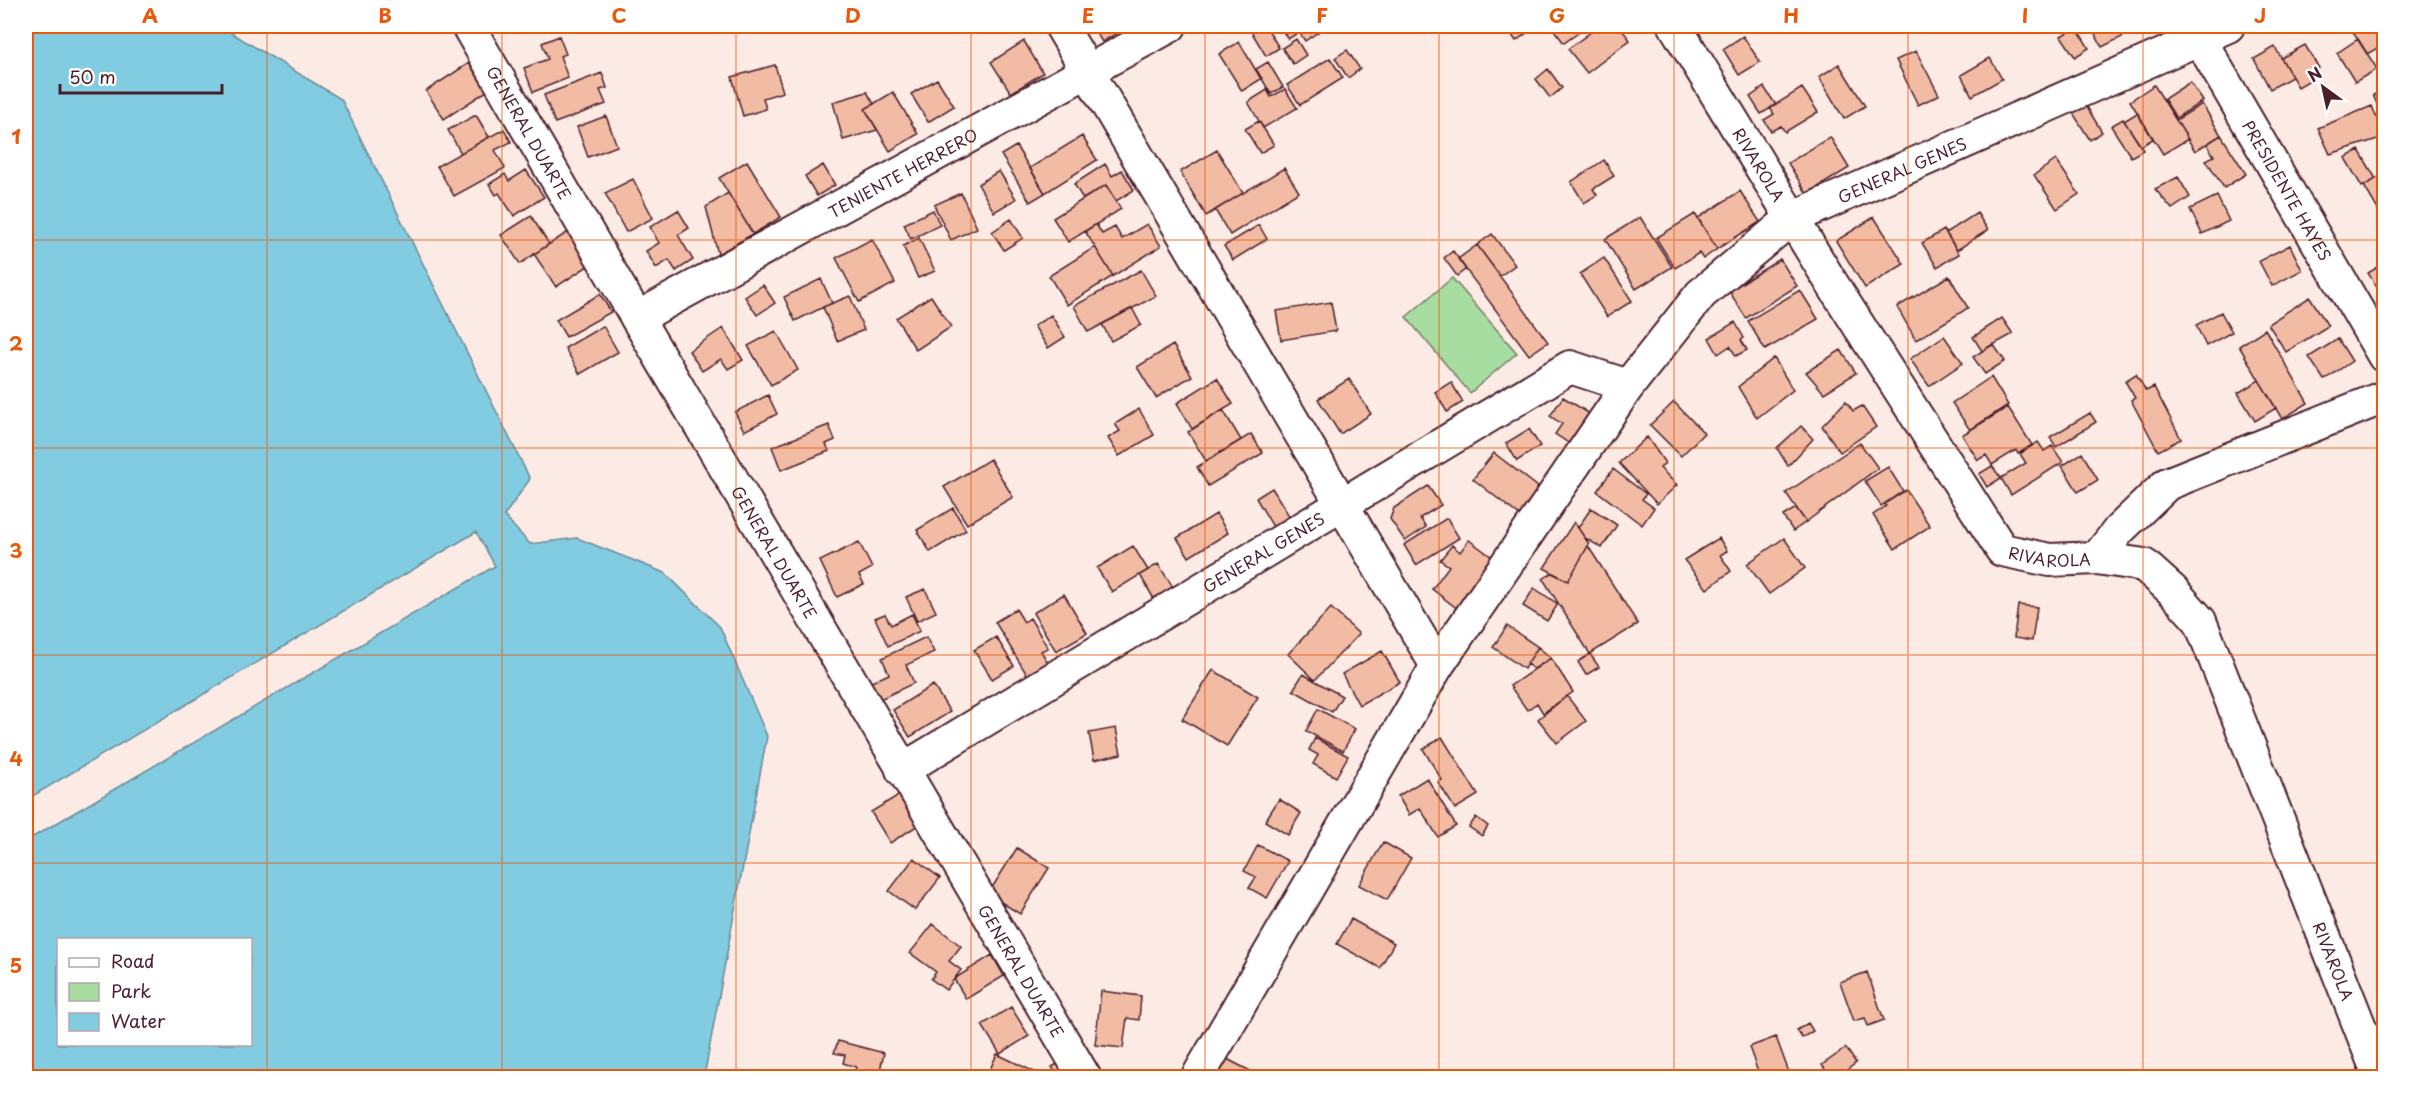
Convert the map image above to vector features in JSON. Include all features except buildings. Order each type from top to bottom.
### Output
[{"type":"street","name":"GENERAL DUARTE","points":[[468,26],[902,770],[1085,1077]]},
{"type":"street","points":[[1062,26],[1437,666]]},
{"type":"street","name":"TENIENTE HERRERO","points":[[637,318],[1170,26]]},
{"type":"street","name":"RIVAROLA","points":[[1675,26],[1792,218],[2002,550],[2050,560],[2097,558],[2144,566],[2173,591],[2200,621],[2380,1077]]},
{"type":"street","name":"GENERAL GENES","points":[[1197,1077],[1437,666],[1628,386],[1701,294],[1792,218],[2196,32],[2228,26]]},
{"type":"street","name":"PRESIDENTE HAYES","points":[[2196,32],[2385,356]]},
{"type":"street","name":"GENERAL GENES","points":[[902,770],[1570,367],[1628,386]]},
{"type":"street","points":[[2097,558],[2119,530],[2167,484],[2385,397]]},
{"type":"green space","points":[[1452,278],[1517,353],[1470,393],[1406,317]]},
{"type":"water","points":[[26,26],[220,26],[341,99],[530,479],[504,516],[530,544],[577,538],[665,573],[720,627],[767,736],[704,1077],[26,1077],[26,841],[495,566],[476,532],[26,800]]}]
